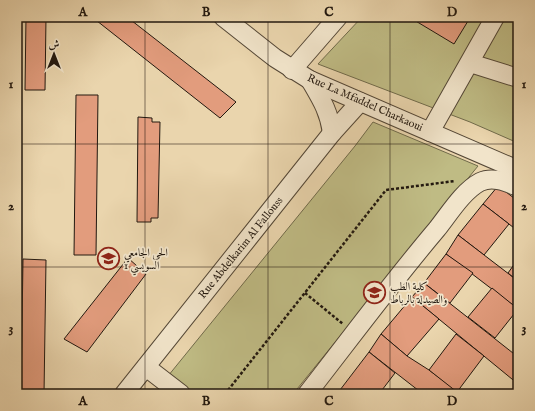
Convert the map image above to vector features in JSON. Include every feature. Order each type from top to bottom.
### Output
[{"type":"street","name":"Rue La Mfaddel Charkaoui","points":[[223,17],[292,70],[310,80],[518,170]]},
{"type":"street","points":[[292,70],[338,17]]},
{"type":"street","points":[[430,132],[495,17]]},
{"type":"street","points":[[470,63],[518,78]]},
{"type":"street","points":[[310,80],[326,107],[331,120],[332,133]]},
{"type":"street","name":"Rue Abdelkarim Al Fallouss","points":[[124,394],[332,133],[360,102]]},
{"type":"street","points":[[307,394],[468,190],[479,183],[493,179],[506,182],[518,188]]},
{"type":"street","points":[[146,367],[181,394]]},
{"type":"path","points":[[225,394],[386,190],[456,181]]},
{"type":"path","points":[[305,292],[348,328]]},
{"type":"shaded area","points":[[362,17],[518,17],[518,143],[470,122],[318,64]]},
{"type":"shaded area","points":[[373,122],[478,166],[293,394],[191,394],[168,376]]},
{"type":"building","points":[[26,17],[46,17],[45,90],[25,90]]},
{"type":"building","points":[[92,17],[127,17],[236,102],[220,118]]},
{"type":"building","points":[[416,17],[461,17],[468,21],[454,44],[414,20]]},
{"type":"building","points":[[76,95],[98,95],[96,255],[74,255]]},
{"type":"building","points":[[138,117],[152,118],[152,122],[160,122],[158,218],[151,218],[151,222],[137,222]]},
{"type":"building","points":[[498,186],[518,201],[518,231],[483,204]]},
{"type":"building","points":[[483,204],[509,224],[484,255],[458,235]]},
{"type":"building","points":[[458,235],[518,281],[518,309],[446,254]]},
{"type":"building","points":[[446,254],[473,273],[450,303],[424,283]]},
{"type":"building","points":[[128,258],[146,274],[87,352],[64,339]]},
{"type":"building","points":[[23,259],[46,260],[44,394],[21,394]]},
{"type":"building","points":[[518,259],[518,281],[508,273]]},
{"type":"building","points":[[424,283],[518,357],[518,384],[412,297]]},
{"type":"building","points":[[492,288],[518,309],[495,338],[468,317]]},
{"type":"building","points":[[412,297],[439,319],[407,356],[381,334]]},
{"type":"building","points":[[381,334],[407,356],[429,370],[461,394],[423,394],[369,352]]},
{"type":"building","points":[[456,334],[484,356],[457,392],[429,370]]},
{"type":"building","points":[[369,352],[395,373],[379,394],[345,394],[340,390]]},
{"type":"building","points":[[417,389],[423,394],[414,394]]},
{"type":"place","name":"الحي الجامعي السويسي 1","points":[[109,259]]},
{"type":"place","name":"كلية الطب والصيدلة بالرباط","points":[[374,293]]}]
